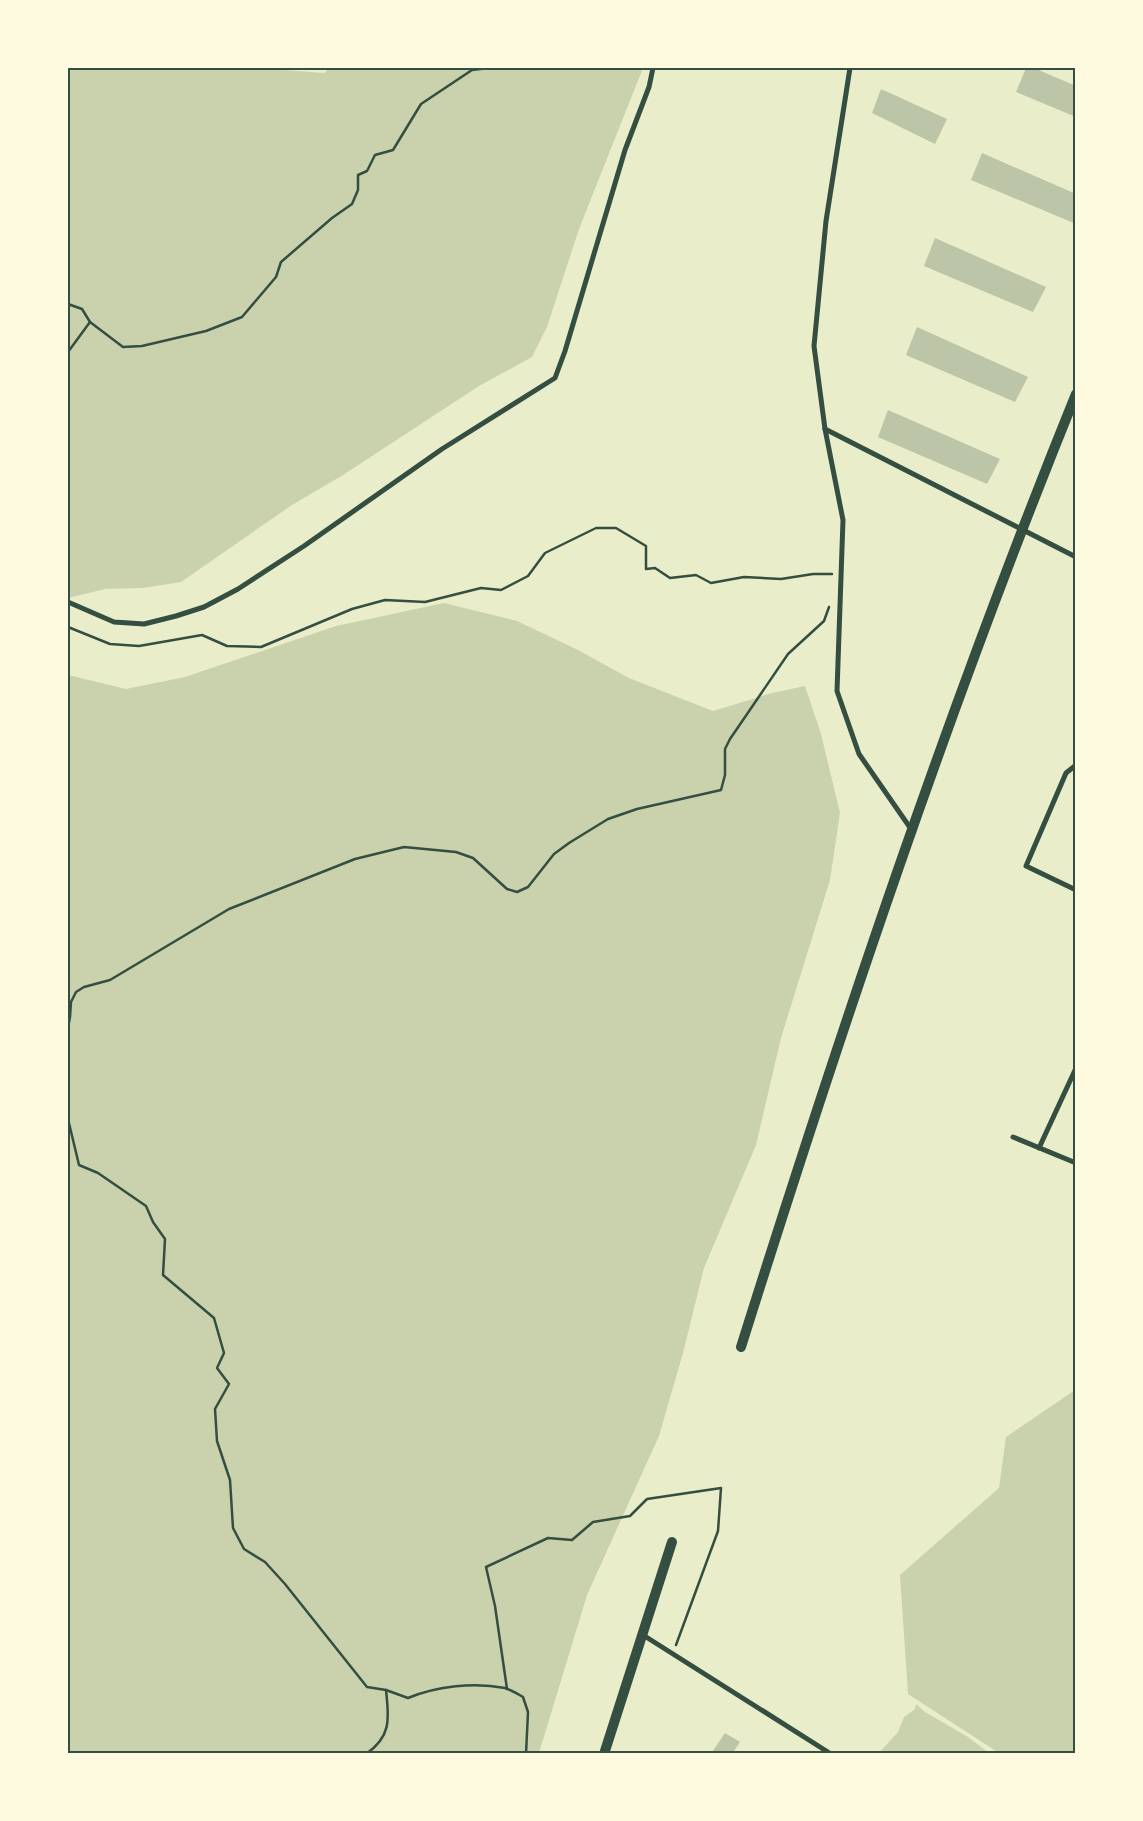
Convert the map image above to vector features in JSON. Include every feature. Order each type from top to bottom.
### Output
[{"type":"main road","points":[[741,1347],[809,1132],[911,829],[1022,528],[1076,394]]},
{"type":"main road","points":[[604,1754],[672,1542]]},
{"type":"street","points":[[68,602],[114,622],[144,624],[204,607],[238,589],[280,562],[442,449],[555,378],[565,352],[625,150],[649,87],[654,68]]},
{"type":"street","points":[[850,68],[826,221],[814,346],[825,429],[843,520],[838,691],[859,754],[911,829]]},
{"type":"street","points":[[825,429],[1076,557]]},
{"type":"street","points":[[1076,764],[1066,773],[1026,866],[1076,890]]},
{"type":"street","points":[[1039,1148],[1076,1068]]},
{"type":"street","points":[[1014,1137],[1076,1163]]},
{"type":"street","points":[[643,1636],[831,1754]]},
{"type":"path","points":[[68,304],[82,309],[90,322],[123,346],[142,346],[206,331],[242,318],[276,277],[281,262],[332,218],[352,204],[358,190],[358,175],[367,171],[375,155],[392,150],[421,104],[472,70],[489,68]]},
{"type":"path","points":[[68,352],[90,322]]},
{"type":"path","points":[[68,627],[110,644],[139,646],[202,635],[227,646],[261,647],[352,609],[385,600],[425,602],[481,588],[501,590],[528,576],[545,553],[596,528],[616,528],[646,546],[646,568],[655,568],[670,578],[696,575],[711,584],[744,577],[781,579],[812,574],[834,574],[833,581]]},
{"type":"path","points":[[68,1028],[70,1017],[69,1001],[76,992],[84,987],[110,980],[230,910],[354,859],[404,847],[456,852],[473,858],[507,889],[517,892],[528,887],[554,854],[608,819],[637,808],[721,790],[725,775],[725,749],[730,739],[788,654],[824,621],[830,604]]},
{"type":"path","points":[[68,1119],[80,1165],[98,1173],[146,1206],[153,1222],[165,1238],[163,1275],[214,1318],[224,1353],[217,1368],[229,1384],[215,1409],[217,1441],[230,1480],[233,1528],[244,1549],[265,1562],[285,1584],[367,1687],[386,1690],[408,1698],[422,1692],[445,1687],[473,1686],[507,1689],[523,1697],[528,1712],[526,1754]]},
{"type":"path","points":[[507,1689],[495,1606],[486,1567],[548,1538],[572,1540],[592,1522],[630,1516],[647,1499],[721,1488],[718,1531],[673,1654]]},
{"type":"path","points":[[366,1754],[377,1746],[383,1738],[389,1718],[386,1690]]},
{"type":"green space","points":[[68,68],[283,68],[285,70],[324,73],[330,68],[643,68],[579,229],[547,327],[532,357],[479,386],[343,475],[292,505],[181,582],[143,588],[105,589],[68,598]]},
{"type":"green space","points":[[444,603],[517,621],[578,650],[629,678],[713,711],[772,693],[805,686],[821,734],[840,813],[830,880],[781,1038],[756,1145],[704,1268],[683,1353],[659,1436],[587,1595],[539,1753],[68,1754],[68,675],[126,689],[185,677],[336,626]]},
{"type":"green space","points":[[1075,1390],[1075,1753],[999,1753],[908,1694],[900,1575],[999,1488],[1006,1437]]},
{"type":"green space","points":[[916,1704],[925,1712],[968,1737],[989,1753],[879,1753],[898,1732],[904,1717],[915,1709]]},
{"type":"building","points":[[1026,68],[1034,68],[1076,86],[1076,117],[1016,92]]},
{"type":"building","points":[[881,89],[947,119],[935,144],[872,113]]},
{"type":"building","points":[[982,153],[1076,194],[1076,224],[971,180]]},
{"type":"building","points":[[935,238],[1046,287],[1033,312],[924,266]]},
{"type":"building","points":[[917,327],[1028,377],[1015,402],[906,355]]},
{"type":"building","points":[[888,410],[1000,459],[987,484],[878,437]]},
{"type":"building","points":[[725,1733],[740,1742],[732,1754],[711,1754]]}]
